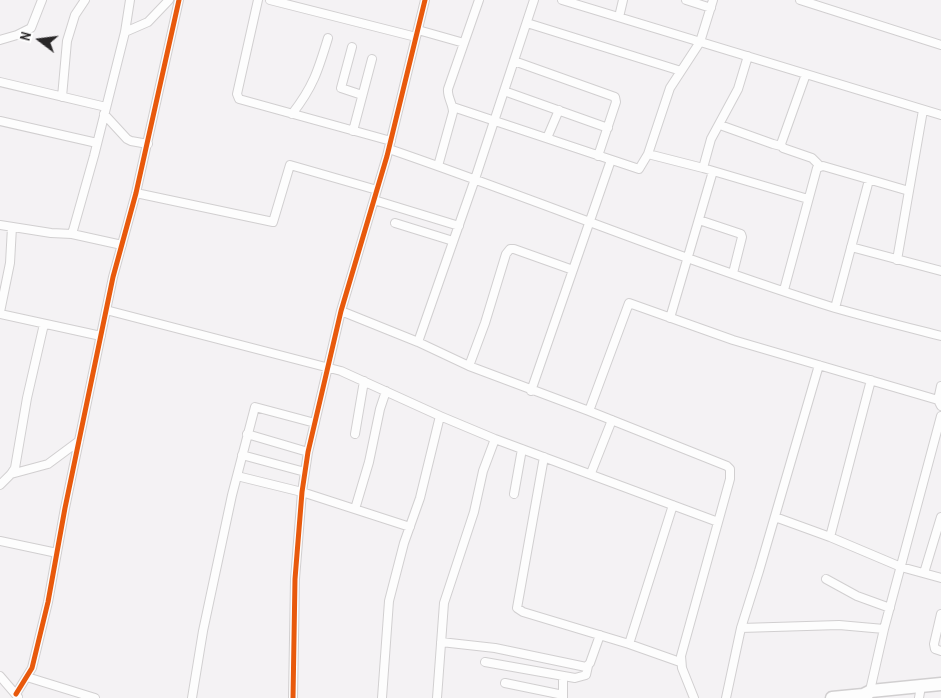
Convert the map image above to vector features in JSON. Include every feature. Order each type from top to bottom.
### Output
[{"type":"highway","points":[[885,698],[920,693],[941,684]]},
{"type":"highway","points":[[832,698],[941,693]]},
{"type":"street","points":[[0,40],[31,28],[42,0]]},
{"type":"street","points":[[62,97],[67,41],[75,15],[85,0]]},
{"type":"street","points":[[72,234],[98,143],[125,32],[130,0]]},
{"type":"street","points":[[125,32],[148,22],[169,0]]},
{"type":"street","points":[[0,676],[18,696],[32,668],[48,602],[106,310],[148,144],[179,0]]},
{"type":"street","points":[[258,0],[237,97],[242,100],[353,131],[438,166],[688,258],[835,308],[941,336]]},
{"type":"street","points":[[270,0],[464,43]]},
{"type":"street","points":[[292,698],[295,579],[302,492],[308,452],[341,311],[390,145],[426,0]]},
{"type":"street","points":[[438,166],[451,121],[453,107],[448,92],[478,0]]},
{"type":"street","points":[[418,342],[475,179],[534,0]]},
{"type":"street","points":[[562,0],[941,115]]},
{"type":"street","points":[[619,17],[624,0]]},
{"type":"street","points":[[453,107],[639,168],[648,154],[666,98],[700,42],[712,4],[686,0]]},
{"type":"street","points":[[800,0],[941,45]]},
{"type":"street","points":[[527,23],[681,71]]},
{"type":"street","points":[[292,114],[310,88],[320,66],[328,38]]},
{"type":"street","points":[[352,47],[341,88],[362,96]]},
{"type":"street","points":[[703,168],[711,139],[738,89],[748,56]]},
{"type":"street","points":[[353,131],[372,59]]},
{"type":"street","points":[[514,61],[615,97],[616,102],[598,156]]},
{"type":"street","points":[[781,146],[806,74]]},
{"type":"street","points":[[0,82],[62,97],[105,111],[131,141],[148,144]]},
{"type":"street","points":[[504,91],[608,128]]},
{"type":"street","points":[[547,138],[559,110]]},
{"type":"street","points":[[897,260],[923,110]]},
{"type":"street","points":[[0,121],[98,143]]},
{"type":"street","points":[[720,125],[812,158],[820,166],[909,191]]},
{"type":"street","points":[[648,154],[808,199]]},
{"type":"street","points":[[531,391],[611,160]]},
{"type":"street","points":[[136,193],[273,222],[290,165],[377,190]]},
{"type":"street","points":[[784,290],[816,171],[820,166]]},
{"type":"street","points":[[670,318],[713,171]]},
{"type":"street","points":[[835,308],[869,180]]},
{"type":"street","points":[[374,200],[458,226]]},
{"type":"street","points":[[699,220],[741,234],[742,237],[733,273]]},
{"type":"street","points":[[395,223],[453,242]]},
{"type":"street","points":[[0,225],[51,233],[72,234],[122,245]]},
{"type":"street","points":[[12,227],[10,263],[0,313],[101,336]]},
{"type":"street","points":[[851,247],[941,272]]},
{"type":"street","points":[[469,366],[485,323],[506,254],[510,249],[573,270]]},
{"type":"street","points":[[589,411],[629,303],[733,340],[871,380],[940,403],[941,386]]},
{"type":"street","points":[[106,310],[328,367],[495,439],[591,473],[718,522]]},
{"type":"street","points":[[341,311],[418,342],[469,366],[612,420],[726,466],[730,470],[730,480],[680,662],[694,698]]},
{"type":"street","points":[[0,485],[14,468],[18,456],[27,398],[44,324]]},
{"type":"street","points":[[726,698],[741,628],[819,365]]},
{"type":"street","points":[[830,537],[871,380]]},
{"type":"street","points":[[355,434],[364,381]]},
{"type":"street","points":[[355,509],[370,462],[380,409],[386,391]]},
{"type":"street","points":[[192,698],[203,630],[237,476],[255,407],[315,423]]},
{"type":"street","points":[[382,698],[388,601],[420,498],[440,416]]},
{"type":"street","points":[[867,696],[941,416]]},
{"type":"street","points":[[591,473],[612,420]]},
{"type":"street","points":[[247,434],[308,452]]},
{"type":"street","points":[[437,698],[444,602],[474,512],[483,470],[495,439]]},
{"type":"street","points":[[10,474],[48,464],[79,441]]},
{"type":"street","points":[[514,494],[522,449]]},
{"type":"street","points":[[242,455],[305,472]]},
{"type":"street","points":[[544,456],[517,608],[523,612],[629,644],[680,662]]},
{"type":"street","points":[[237,476],[302,492],[410,527]]},
{"type":"street","points":[[629,644],[673,505]]},
{"type":"street","points":[[775,517],[830,537],[901,567],[941,578]]},
{"type":"street","points":[[924,573],[941,517]]},
{"type":"street","points":[[0,541],[57,552]]},
{"type":"street","points":[[826,579],[857,596],[890,608]]},
{"type":"street","points":[[941,614],[934,644],[935,649],[941,651]]},
{"type":"street","points":[[741,628],[839,625],[884,629]]},
{"type":"street","points":[[485,662],[563,677],[583,677],[586,675],[600,635]]},
{"type":"street","points":[[441,642],[495,648],[588,666]]},
{"type":"street","points":[[27,677],[73,695],[94,698]]},
{"type":"street","points":[[505,683],[563,696],[563,677]]},
{"type":"cycle path","points":[[16,694],[32,668],[48,602],[65,508],[113,277],[136,193],[179,0]]},
{"type":"cycle path","points":[[293,698],[295,579],[302,492],[308,452],[341,311],[387,156],[425,0]]}]
